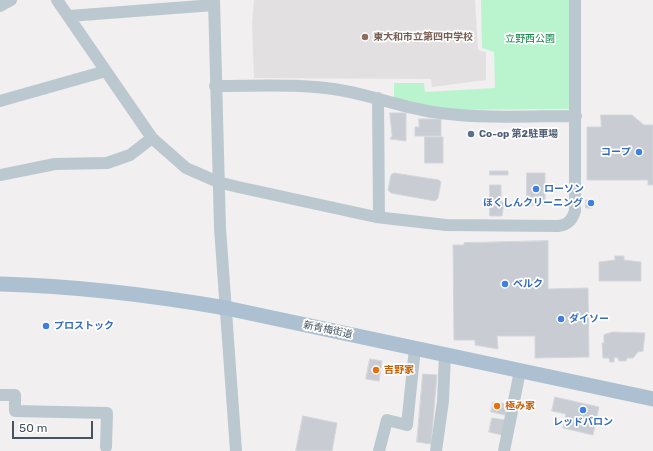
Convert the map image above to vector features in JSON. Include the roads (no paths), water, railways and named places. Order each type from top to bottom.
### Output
[{"type":"main road","name":"新青梅街道","points":[[0,284],[88,288],[162,297],[226,308],[653,399]]},
{"type":"street","points":[[0,6],[11,0]]},
{"type":"street","points":[[57,0],[152,138],[186,168],[218,182],[379,217],[471,226],[563,226],[573,218],[575,211],[576,116],[575,0]]},
{"type":"street","points":[[69,16],[214,2],[220,228],[236,451]]},
{"type":"street","points":[[1,97],[106,71]]},
{"type":"street","points":[[216,86],[301,85],[346,91],[378,98],[410,108],[468,116],[576,116]]},
{"type":"street","points":[[378,98],[379,217]]},
{"type":"street","points":[[0,175],[55,164],[108,163],[130,155],[152,138]]},
{"type":"street","points":[[379,451],[387,420],[407,424],[415,348]]},
{"type":"street","points":[[436,451],[443,401],[445,355]]},
{"type":"street","points":[[504,451],[520,371]]},
{"type":"street","points":[[0,395],[15,395],[15,411],[107,413],[106,447]]},
{"type":"place","name":"東大和市立第四中学校","points":[[365,37]]},
{"type":"place","name":"Co-op 第2駐車場","points":[[471,134]]},
{"type":"place","name":"コープ","points":[[639,152]]},
{"type":"place","name":"ローソン","points":[[536,189]]},
{"type":"place","name":"ほくしんクリーニング","points":[[591,203]]},
{"type":"place","name":"ベルク","points":[[505,284]]},
{"type":"place","name":"ダイソー","points":[[561,319]]},
{"type":"place","name":"プロストック","points":[[46,326]]},
{"type":"place","name":"吉野家","points":[[376,370]]},
{"type":"place","name":"極み家","points":[[497,406]]},
{"type":"place","name":"レッドバロン","points":[[583,410]]},
{"type":"park label","name":"立野西公園","points":[[530,39]]}]
